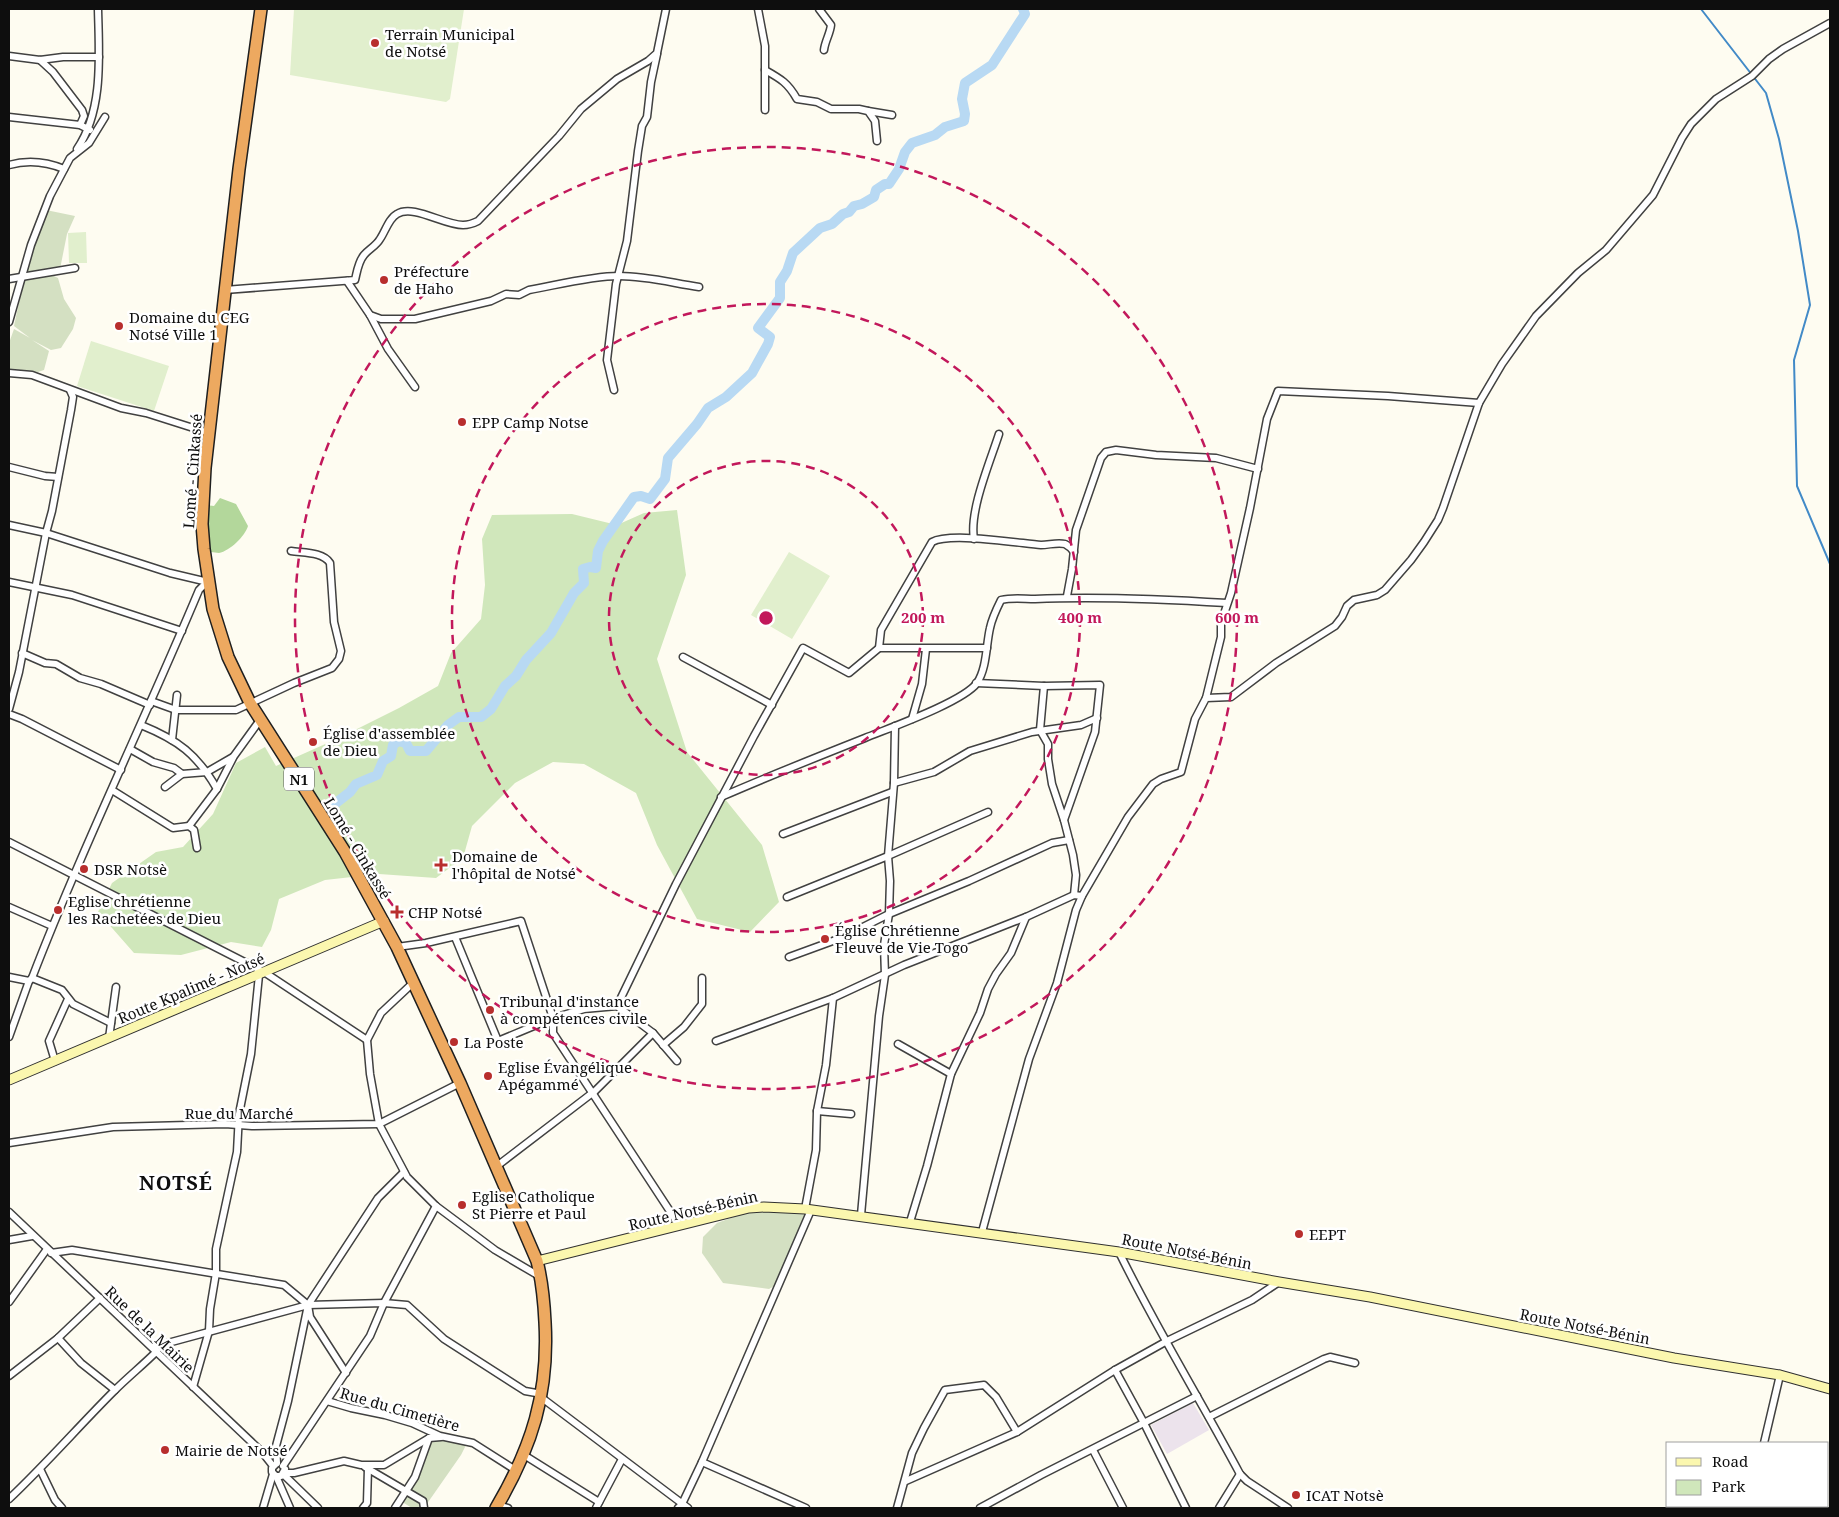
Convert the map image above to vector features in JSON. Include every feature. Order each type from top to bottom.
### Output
[{"type":"highway","name":"Lomé - Cinkassé","points":[[261,9],[225,290],[205,468],[202,524],[207,582],[212,609],[220,635],[250,703],[340,844],[384,921],[460,1083],[537,1261],[541,1277],[546,1340],[542,1396],[524,1456],[501,1507]]},
{"type":"main road","name":"Route Kpalimé - Notsé","points":[[9,1080],[384,921]]},
{"type":"main road","name":"Route Notsé-Bénin","points":[[537,1261],[749,1208],[808,1209],[1119,1252],[1370,1297],[1674,1358],[1780,1375],[1830,1389]]},
{"type":"street","points":[[9,322],[16,291],[41,217],[70,158],[82,142],[94,109],[99,57],[98,9]]},
{"type":"street","points":[[614,390],[608,360],[617,276],[627,241],[642,126],[647,117],[650,82],[666,9]]},
{"type":"street","points":[[758,9],[765,46],[765,110]]},
{"type":"street","points":[[819,9],[831,25],[830,35],[825,42],[824,50]]},
{"type":"street","points":[[1206,698],[1231,697],[1276,663],[1335,626],[1347,606],[1354,600],[1377,595],[1397,578],[1438,520],[1479,403],[1502,364],[1536,316],[1578,273],[1606,250],[1653,195],[1682,138],[1702,111],[1716,99],[1752,76],[1783,49],[1830,23]]},
{"type":"street","points":[[225,290],[355,280],[360,261],[365,253],[371,251],[380,240],[395,214],[404,211],[414,211],[446,223],[465,226],[478,221],[559,136],[581,109],[616,79],[648,61],[657,53]]},
{"type":"street","points":[[9,56],[40,60],[62,57],[99,57]]},
{"type":"street","points":[[40,60],[53,72],[82,110],[84,116],[80,125]]},
{"type":"street","points":[[765,70],[791,87],[797,99],[817,102],[831,109],[868,111],[892,115]]},
{"type":"street","points":[[868,111],[875,121],[877,130],[876,141]]},
{"type":"street","points":[[9,117],[80,125],[96,132]]},
{"type":"street","points":[[70,158],[89,143],[105,117]]},
{"type":"street","points":[[9,165],[16,163],[42,163],[64,169]]},
{"type":"street","points":[[16,291],[9,280],[75,268]]},
{"type":"street","points":[[370,315],[381,319],[415,319],[490,301],[506,294],[520,295],[529,290],[617,276],[650,278],[699,287]]},
{"type":"street","points":[[347,281],[370,315],[388,349],[415,387]]},
{"type":"street","points":[[9,373],[32,375],[121,408],[146,413],[209,434]]},
{"type":"street","points":[[9,709],[52,511],[73,397],[70,390]]},
{"type":"street","points":[[982,1232],[1029,1059],[1057,984],[1076,910],[1082,896],[1128,817],[1153,784],[1162,778],[1181,772],[1196,719],[1206,698],[1221,637],[1221,623],[1233,585],[1268,419],[1278,391],[1388,396],[1479,403]]},
{"type":"street","points":[[974,539],[973,523],[999,434]]},
{"type":"street","points":[[1068,596],[1080,518],[1101,458],[1106,452],[1116,450],[1156,455],[1216,458],[1258,469]]},
{"type":"street","points":[[9,467],[45,476],[58,477]]},
{"type":"street","points":[[9,525],[46,533],[170,573],[207,582]]},
{"type":"street","points":[[879,648],[881,630],[932,542],[938,539],[974,539],[1040,545],[1064,544],[1074,552]]},
{"type":"street","points":[[22,653],[45,663],[56,664],[80,678],[150,703],[176,710],[236,710],[294,682],[332,668],[339,659],[340,651],[334,622],[330,563],[328,559],[318,555],[292,551]]},
{"type":"street","points":[[9,582],[36,586],[72,595],[182,631]]},
{"type":"street","points":[[9,1036],[74,874],[199,590],[207,582]]},
{"type":"street","points":[[721,797],[912,719],[964,694],[976,683],[980,675],[990,627],[1001,600],[1068,596],[1226,603]]},
{"type":"street","points":[[617,1006],[676,884],[721,797],[803,648],[850,673],[879,648],[987,648]]},
{"type":"street","points":[[912,719],[922,684],[926,649]]},
{"type":"street","points":[[684,657],[772,705]]},
{"type":"street","points":[[976,683],[1044,686],[1100,685],[1095,732],[1064,820]]},
{"type":"street","points":[[1044,686],[1040,730],[1048,744],[1052,784],[1073,855],[1076,875],[1074,896]]},
{"type":"street","points":[[172,740],[177,695]]},
{"type":"street","points":[[9,714],[22,718],[121,770]]},
{"type":"street","points":[[894,783],[934,772],[970,751],[1040,730],[1081,725],[1097,718]]},
{"type":"street","points":[[112,790],[173,828],[189,826],[217,789],[234,756],[260,720]]},
{"type":"street","points":[[141,725],[186,749],[207,772],[217,789]]},
{"type":"street","points":[[861,1215],[879,1016],[885,975],[884,945],[889,914],[890,881],[888,856],[894,783],[895,726]]},
{"type":"street","points":[[130,749],[153,762],[174,768],[182,774]]},
{"type":"street","points":[[165,786],[182,774],[207,772],[234,756]]},
{"type":"street","points":[[783,834],[892,792]]},
{"type":"street","points":[[787,897],[888,856],[988,812]]},
{"type":"street","points":[[189,826],[194,830],[197,848]]},
{"type":"street","points":[[790,957],[841,938],[889,914],[1052,843],[1069,840]]},
{"type":"street","points":[[9,842],[262,973],[367,1040]]},
{"type":"street","points":[[716,1041],[833,998],[904,965],[1074,896],[1082,896]]},
{"type":"street","points":[[9,906],[52,926]]},
{"type":"street","points":[[910,1222],[928,1166],[951,1074],[980,1012],[988,988],[1011,953],[1026,917]]},
{"type":"street","points":[[397,947],[456,937],[520,921],[553,1018],[553,1033],[679,1225]]},
{"type":"street","points":[[456,937],[498,1041],[553,1018],[584,1009],[617,1006],[653,1033],[677,1061]]},
{"type":"street","points":[[193,1387],[209,1331],[210,1309],[216,1273],[216,1249],[237,1152],[238,1125],[251,1054],[262,973]]},
{"type":"street","points":[[9,977],[31,979],[62,990],[73,1004],[111,1023]]},
{"type":"street","points":[[663,1045],[684,1027],[702,1004],[702,978]]},
{"type":"street","points":[[414,982],[381,1013],[367,1040],[370,1074],[379,1124],[407,1177],[436,1206],[495,1250],[541,1277]]},
{"type":"street","points":[[109,1038],[116,987]]},
{"type":"street","points":[[680,1506],[702,1462],[808,1209],[816,1150],[817,1111],[826,1065],[833,998]]},
{"type":"street","points":[[56,1061],[49,1041],[68,999]]},
{"type":"street","points":[[497,1166],[592,1094],[653,1033]]},
{"type":"street","points":[[898,1044],[951,1074]]},
{"type":"street","name":"Rue du Marché","points":[[9,1143],[113,1127],[379,1124],[460,1083]]},
{"type":"street","points":[[817,1111],[851,1114]]},
{"type":"street","points":[[290,1508],[279,1474],[276,1446],[288,1401],[308,1305],[378,1198],[404,1172]]},
{"type":"street","points":[[318,1508],[272,1470],[278,1465],[327,1401],[370,1336],[384,1303],[436,1206]]},
{"type":"street","name":"Rue de la Mairie","points":[[9,1212],[32,1236],[278,1465]]},
{"type":"street","points":[[9,1240],[32,1236]]},
{"type":"street","points":[[9,1302],[49,1251],[72,1250],[284,1285],[308,1305],[310,1317],[346,1373]]},
{"type":"street","points":[[1119,1252],[1140,1295],[1240,1474],[1247,1481],[1288,1508]]},
{"type":"street","points":[[906,1481],[1017,1432],[1115,1370],[1167,1341],[1252,1300],[1279,1282]]},
{"type":"street","points":[[9,1376],[58,1338],[100,1298]]},
{"type":"street","points":[[9,1499],[155,1349],[209,1331],[308,1305],[384,1303],[407,1305],[444,1340],[525,1391],[542,1396],[680,1506],[688,1508]]},
{"type":"street","points":[[58,1338],[81,1363],[115,1390]]},
{"type":"street","points":[[1209,1416],[1324,1359],[1330,1357],[1355,1363]]},
{"type":"street","points":[[1115,1370],[1144,1423],[1186,1508]]},
{"type":"street","points":[[1764,1442],[1780,1375]]},
{"type":"street","points":[[897,1508],[906,1481],[912,1453],[945,1390],[984,1385],[996,1397],[1017,1432]]},
{"type":"street","points":[[980,1508],[1197,1396]]},
{"type":"street","name":"Rue du Cimetière","points":[[327,1401],[385,1415],[445,1437],[473,1443],[517,1470]]},
{"type":"street","points":[[361,1465],[384,1465],[429,1438],[445,1437]]},
{"type":"street","points":[[395,1508],[415,1477],[429,1438]]},
{"type":"street","points":[[1093,1450],[1123,1508]]},
{"type":"street","points":[[524,1456],[597,1505],[622,1459]]},
{"type":"street","points":[[279,1474],[294,1473],[344,1461],[368,1468],[423,1501],[424,1508]]},
{"type":"street","points":[[702,1462],[806,1508]]},
{"type":"street","points":[[363,1508],[367,1503],[368,1468]]},
{"type":"street","points":[[40,1469],[55,1500],[62,1508]]},
{"type":"street","points":[[263,1508],[279,1474]]},
{"type":"street","points":[[1220,1508],[1240,1474]]},
{"type":"shaded area","points":[[1193,1403],[1209,1430],[1167,1454],[1151,1425]]},
{"type":"green space","name":"Terrain Municipal de Notsé","points":[[294,9],[464,9],[450,99],[446,102],[290,75]]},
{"type":"green space","points":[[46,210],[75,216],[67,234],[60,269],[25,272]]},
{"type":"green space","points":[[86,232],[87,263],[69,263],[68,233]]},
{"type":"green space","points":[[52,275],[58,278],[64,299],[76,318],[73,329],[61,348],[51,350],[32,340],[49,351],[44,370],[38,372],[9,369],[9,343],[14,329],[30,338],[14,326],[24,279]]},
{"type":"green space","points":[[91,341],[169,366],[154,411],[77,386]]},
{"type":"green space","points":[[220,498],[236,504],[248,526],[237,543],[219,553],[211,552],[206,533],[206,505],[214,506]]},
{"type":"green space","points":[[677,510],[686,575],[657,659],[687,752],[762,845],[779,902],[750,932],[697,919],[657,845],[636,793],[584,764],[553,762],[515,783],[472,826],[463,858],[436,878],[379,874],[325,880],[279,899],[271,930],[262,947],[231,942],[181,955],[134,953],[98,912],[112,883],[156,852],[183,847],[213,814],[236,763],[265,747],[276,766],[341,737],[438,686],[451,653],[481,619],[485,585],[482,539],[492,515],[572,514],[617,525],[644,513]]},
{"type":"green space","points":[[789,552],[830,576],[792,639],[751,615]]},
{"type":"green space","points":[[771,1210],[798,1211],[807,1214],[778,1284],[769,1289],[723,1283],[702,1253],[703,1237],[717,1223],[742,1214]]},
{"type":"green space","points":[[429,1439],[445,1439],[466,1445],[424,1508],[412,1508],[399,1500],[415,1477]]},
{"type":"waterway","points":[[327,810],[350,792],[356,784],[377,775],[383,761],[391,756],[393,745],[398,741],[406,743],[410,751],[426,751],[448,725],[459,717],[481,717],[491,709],[505,686],[516,676],[526,660],[551,633],[574,593],[584,583],[583,569],[596,568],[598,551],[603,541],[634,497],[641,496],[650,499],[665,479],[668,458],[708,408],[726,397],[752,373],[770,337],[758,328],[780,298],[780,282],[787,271],[793,253],[820,228],[832,224],[854,206],[874,197],[876,190],[885,184],[889,184],[899,169],[905,152],[912,143],[935,135],[945,127],[964,121],[965,114],[962,99],[965,83],[992,65],[1025,14],[1023,9]]},
{"type":"waterway","points":[[1701,9],[1766,93],[1779,139],[1798,231],[1810,305],[1794,360],[1797,486],[1830,564]]},
{"type":"place","name":"Terrain Municipal de Notsé","points":[[375,43]]},
{"type":"place","name":"Préfecture de Haho","points":[[384,280]]},
{"type":"place","name":"Domaine du CEG Notsé Ville 1","points":[[119,326]]},
{"type":"place","name":"EPP Camp Notse","points":[[462,422]]},
{"type":"place","name":"Église d'assemblée de Dieu","points":[[313,742]]},
{"type":"place","name":"Domaine de l'hôpital de Notsé","points":[[441,865]]},
{"type":"place","name":"DSR Notsè","points":[[84,869]]},
{"type":"place","name":"Eglise chrétienne les Rachetées de Dieu","points":[[58,910]]},
{"type":"place","name":"CHP Notsé","points":[[397,912]]},
{"type":"place","name":"Église Chrétienne Fleuve de Vie Togo","points":[[825,939]]},
{"type":"place","name":"Tribunal d'instance à compétences civile","points":[[490,1010]]},
{"type":"place","name":"La Poste","points":[[454,1042]]},
{"type":"place","name":"Eglise Évangélique Apégammé","points":[[488,1076]]},
{"type":"place","name":"Eglise Catholique St Pierre et Paul","points":[[462,1205]]},
{"type":"place","name":"EEPT","points":[[1299,1234]]},
{"type":"place","name":"Mairie de Notsé","points":[[165,1450]]},
{"type":"place","name":"ICAT Notsè","points":[[1296,1495]]},
{"type":"district","name":"NOTSÉ","points":[[176,1182]]}]
